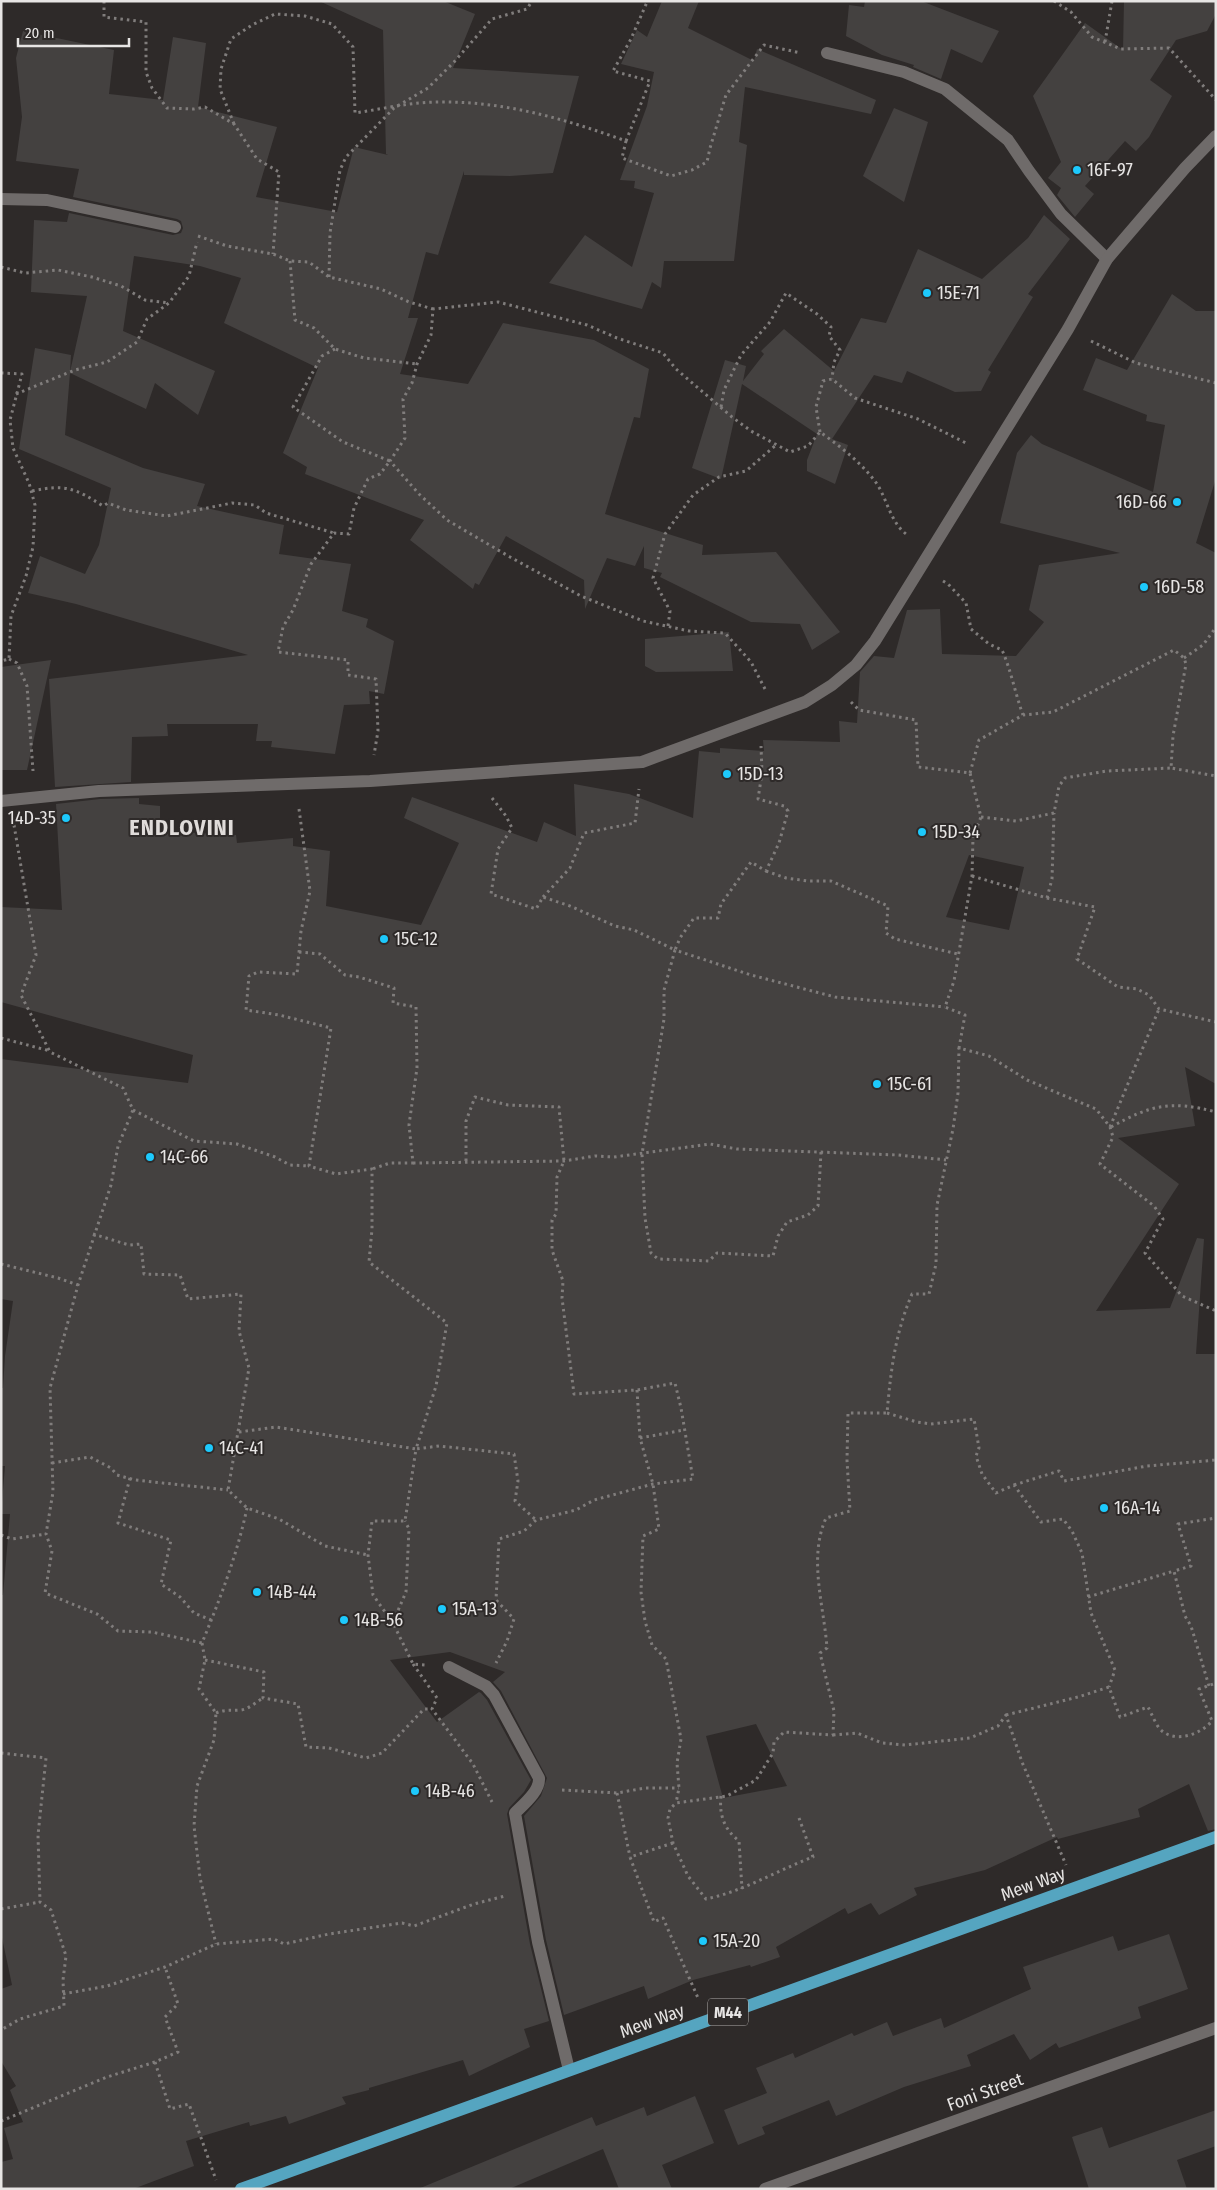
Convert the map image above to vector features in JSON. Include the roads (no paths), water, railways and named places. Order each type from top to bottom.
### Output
[{"type":"main road","name":"Mew Way","points":[[241,2189],[1216,1836]]},
{"type":"street","points":[[827,53],[904,72],[945,89],[1008,140],[1061,214],[1107,259]]},
{"type":"street","points":[[6,801],[99,791],[370,781],[642,762],[805,702],[832,685],[856,666],[875,641],[1068,329],[1107,259],[1185,168],[1216,136]]},
{"type":"street","points":[[1,199],[47,200],[175,227]]},
{"type":"street","points":[[449,1667],[486,1686],[494,1695],[539,1778],[540,1783],[516,1813],[538,1942],[569,2070]]},
{"type":"street","name":"Foni Street","points":[[765,2189],[1216,2028]]},
{"type":"place","name":"16F-97","points":[[1077,170]]},
{"type":"place","name":"15E-71","points":[[927,293]]},
{"type":"place","name":"16D-66","points":[[1177,502]]},
{"type":"place","name":"16D-58","points":[[1144,587]]},
{"type":"place","name":"15D-13","points":[[727,774]]},
{"type":"place","name":"14D-35","points":[[66,818]]},
{"type":"place","name":"15D-34","points":[[922,832]]},
{"type":"place","name":"15C-12","points":[[384,939]]},
{"type":"place","name":"15C-61","points":[[877,1084]]},
{"type":"place","name":"14C-66","points":[[150,1157]]},
{"type":"place","name":"14C-41","points":[[209,1448]]},
{"type":"place","name":"16A-14","points":[[1104,1508]]},
{"type":"place","name":"14B-44","points":[[257,1592]]},
{"type":"place","name":"15A-13","points":[[442,1609]]},
{"type":"place","name":"14B-56","points":[[344,1620]]},
{"type":"place","name":"14B-46","points":[[415,1791]]},
{"type":"place","name":"15A-20","points":[[703,1941]]},
{"type":"district","name":"ENDLOVINI","points":[[182,827]]}]
